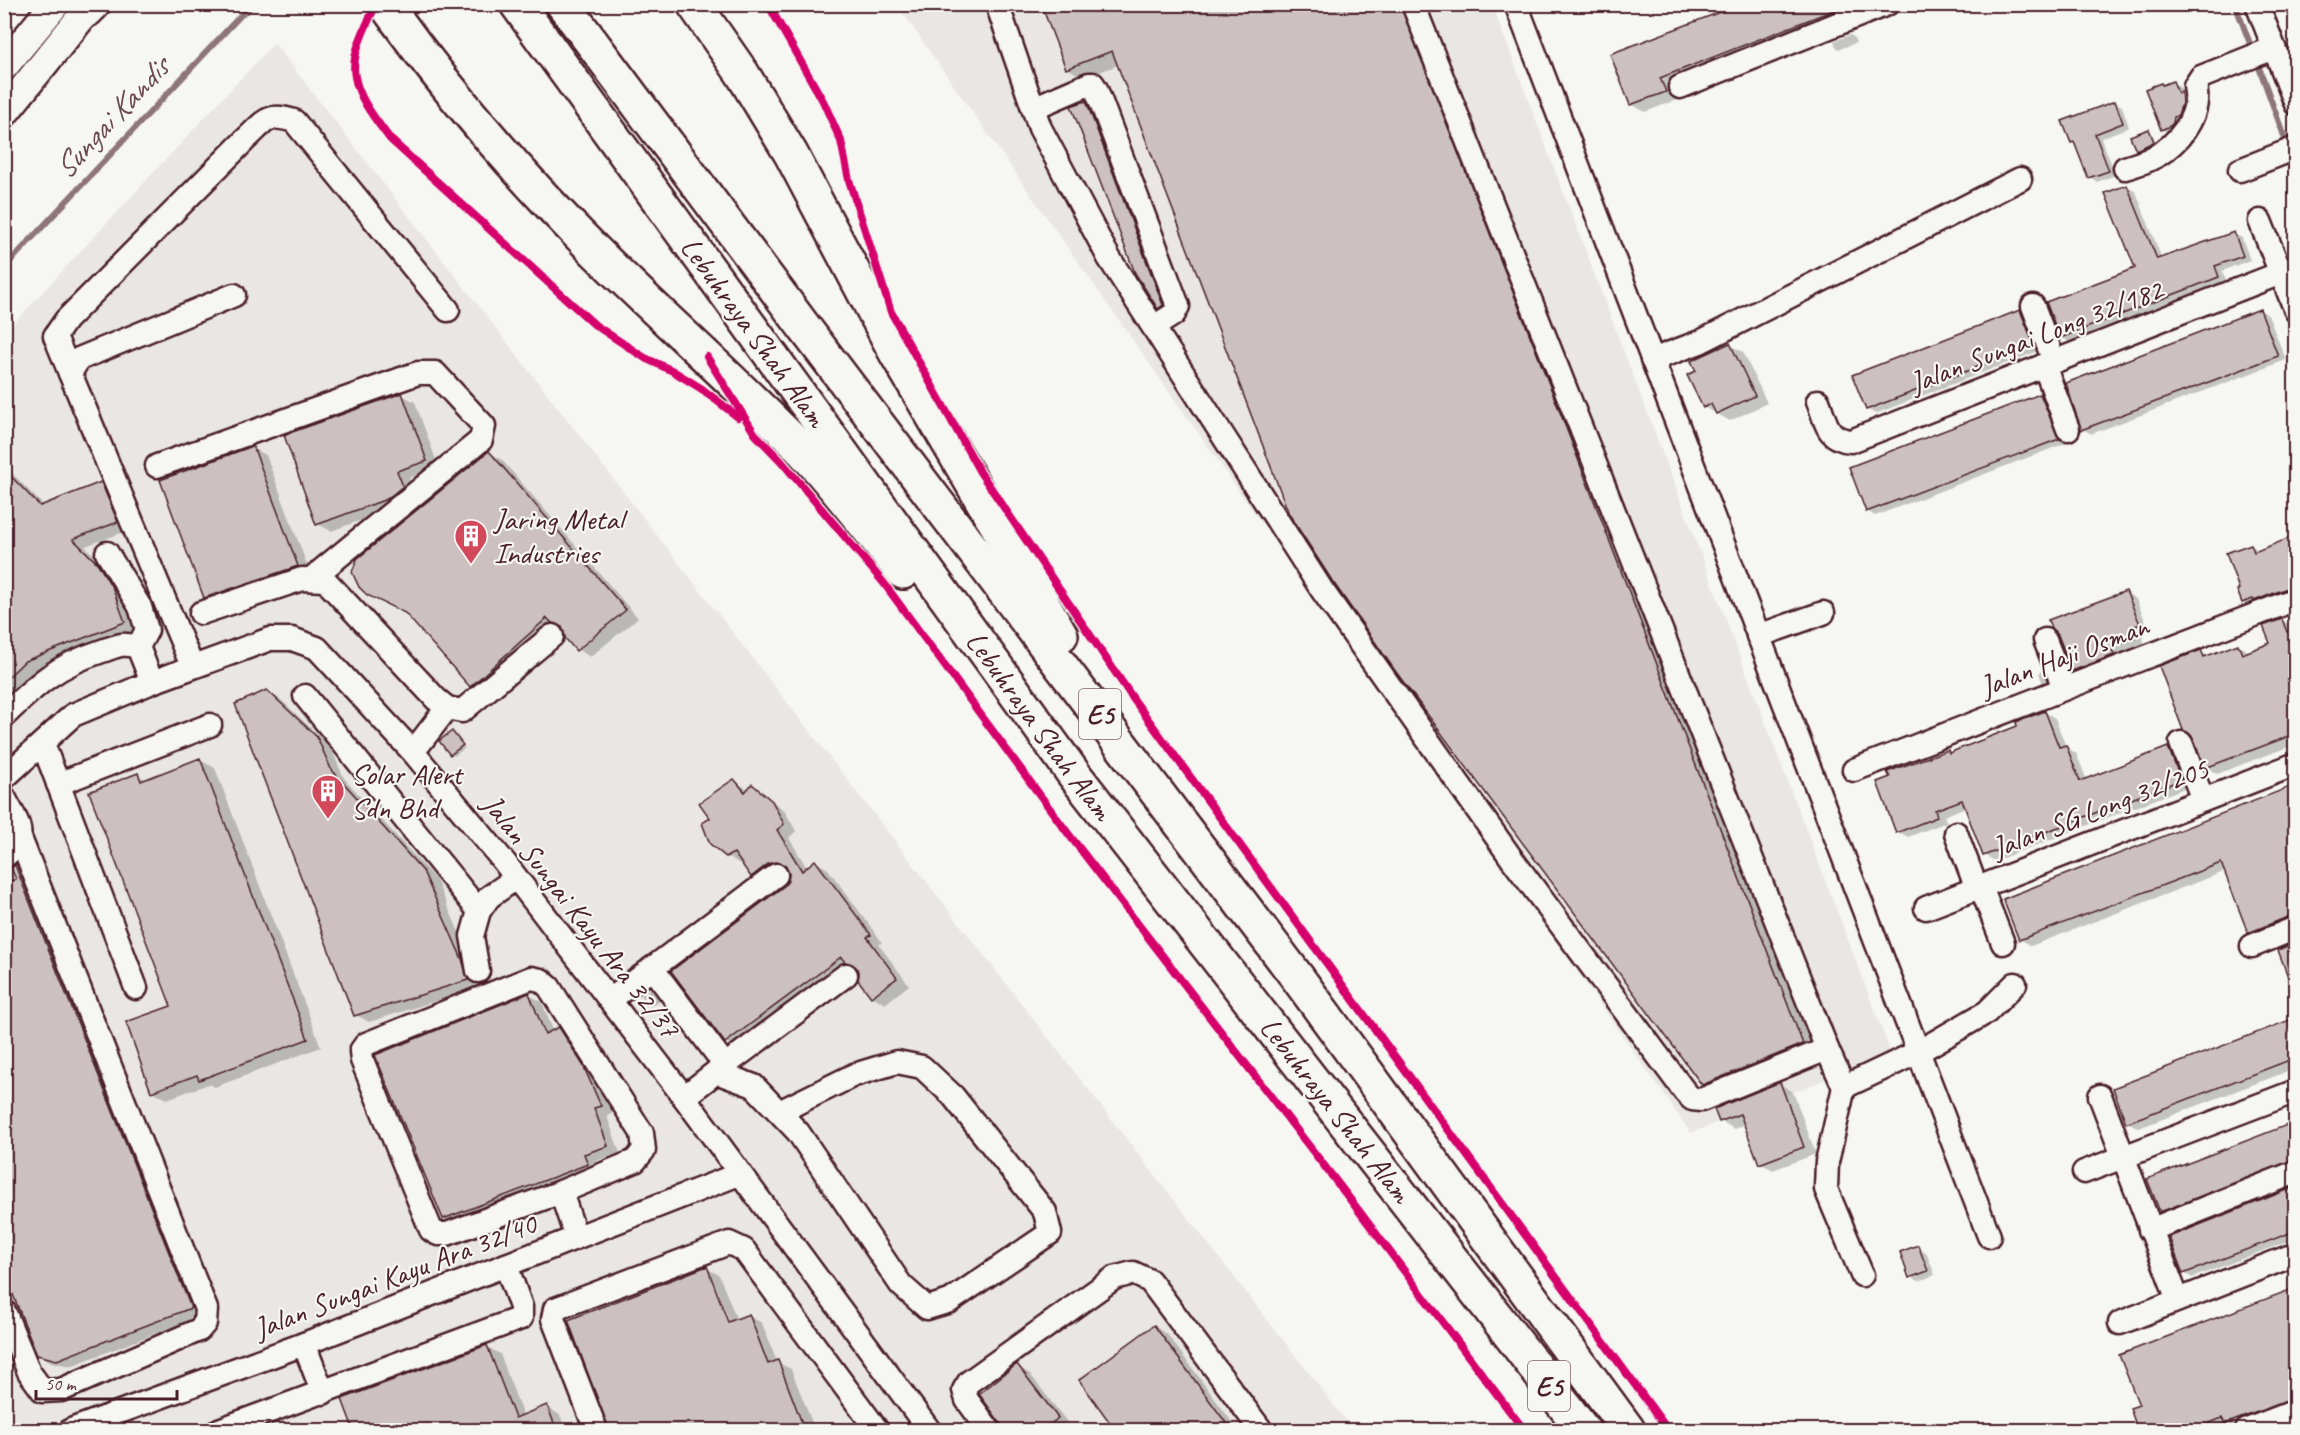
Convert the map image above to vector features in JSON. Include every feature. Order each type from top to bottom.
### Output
[{"type":"highway","points":[[385,4],[412,42],[475,120],[581,236],[803,452],[1073,773]]},
{"type":"highway","name":"Lebuhraya Shah Alam","points":[[517,4],[1073,773],[1508,1331],[1582,1431]]},
{"type":"highway","name":"Lebuhraya Shah Alam","points":[[563,4],[1297,977],[1628,1431]]},
{"type":"highway","points":[[694,4],[742,73],[791,154],[902,363],[1064,639],[1152,783]]},
{"type":"main road","points":[[4,66],[55,4]]},
{"type":"main road","points":[[4,113],[91,6]]},
{"type":"street","points":[[997,4],[1040,128],[1109,258],[1322,590],[1512,859],[1685,1092],[1692,1099],[1701,1101],[1827,1049]]},
{"type":"street","points":[[1413,4],[1844,1087],[1827,1162],[1826,1189],[1862,1275]]},
{"type":"street","points":[[1516,4],[1989,1236]]},
{"type":"street","points":[[1680,87],[1887,4]]},
{"type":"street","points":[[2257,4],[2274,48],[2289,68],[2295,104]]},
{"type":"street","points":[[2125,168],[2164,151],[2180,134],[2195,113],[2197,102],[2195,87],[2201,77],[2274,48]]},
{"type":"street","points":[[1033,108],[1089,84],[1093,84],[1096,89],[1178,306],[1174,314],[1154,327]]},
{"type":"street","points":[[192,666],[55,336],[66,320],[246,140],[268,119],[278,116],[294,121],[448,310]]},
{"type":"street","points":[[2240,170],[2295,148]]},
{"type":"street","points":[[1652,360],[1700,342],[2020,178]]},
{"type":"street","points":[[2260,220],[2288,270],[2295,311]]},
{"type":"street","name":"Jalan Sungai Long 32/182","points":[[1818,401],[1832,435],[1838,439],[1851,441],[2288,270]]},
{"type":"street","points":[[70,373],[79,359],[234,295]]},
{"type":"street","points":[[2033,306],[2068,429]]},
{"type":"street","points":[[157,466],[418,373],[435,373],[484,426],[481,440],[311,579]]},
{"type":"street","points":[[107,553],[140,607],[147,630],[138,647],[152,682]]},
{"type":"street","points":[[201,613],[302,579],[326,580],[436,699],[447,708],[462,711],[552,636]]},
{"type":"street","name":"Jalan Haji Osman","points":[[1854,770],[2295,599]]},
{"type":"street","points":[[1758,636],[1823,613]]},
{"type":"street","name":"Jalan Sungai Kayu Ara 32/37","points":[[4,778],[74,716],[152,682],[270,639],[292,639],[317,648],[413,753],[516,878],[684,1097],[929,1431]]},
{"type":"street","points":[[2044,640],[2064,688]]},
{"type":"street","points":[[4,716],[38,683],[72,660],[125,643],[138,647]]},
{"type":"street","points":[[304,696],[479,910]]},
{"type":"street","points":[[413,753],[447,708]]},
{"type":"street","points":[[58,784],[210,725]]},
{"type":"street","points":[[2181,743],[2202,800]]},
{"type":"street","points":[[43,744],[136,988]]},
{"type":"street","name":"Jalan SG Long 32/205","points":[[1926,908],[2295,764]]},
{"type":"street","points":[[4,797],[20,828],[20,838],[206,1309],[205,1323],[198,1330],[61,1390],[43,1391],[29,1372],[4,1311]]},
{"type":"street","points":[[1956,833],[2003,943]]},
{"type":"street","points":[[4,857],[14,849],[20,838]]},
{"type":"street","points":[[610,1000],[776,875]]},
{"type":"street","points":[[478,971],[472,936],[479,910],[489,897],[516,878]]},
{"type":"street","points":[[2252,946],[2295,928]]},
{"type":"street","points":[[652,968],[720,1068],[754,1086],[798,1132],[901,1285],[927,1308],[950,1301],[1050,1233],[1045,1212],[953,1096],[922,1067],[897,1062],[854,1075],[779,1112]]},
{"type":"street","points":[[684,1097],[846,975]]},
{"type":"street","points":[[531,978],[541,980],[549,987],[642,1133],[644,1150],[635,1161],[561,1192],[447,1234],[438,1234],[432,1230],[362,1060],[361,1051],[366,1044],[531,978]]},
{"type":"street","points":[[1844,1087],[1918,1052],[1987,1012],[2015,984]]},
{"type":"street","points":[[2084,1172],[2295,1091]]},
{"type":"street","points":[[2100,1096],[2178,1300]]},
{"type":"street","points":[[2150,1230],[2295,1173]]},
{"type":"street","name":"Jalan Sungai Kayu Ara 32/40","points":[[71,1431],[304,1344],[739,1174]]},
{"type":"street","points":[[561,1192],[576,1238]]},
{"type":"street","points":[[596,1431],[553,1319],[555,1309],[729,1243],[744,1250],[877,1431]]},
{"type":"street","points":[[2120,1323],[2295,1254]]},
{"type":"street","points":[[219,1431],[521,1318],[521,1307],[506,1265]]},
{"type":"street","points":[[989,1431],[967,1400],[964,1390],[969,1382],[1114,1278],[1133,1273],[1150,1281],[1261,1431]]},
{"type":"street","points":[[304,1344],[323,1393]]},
{"type":"street","points":[[2247,1431],[2295,1411]]},
{"type":"shaded area","points":[[897,5],[1492,5],[1891,1053],[1691,1133]]},
{"type":"shaded area","points":[[274,43],[1353,1430],[5,1430],[4,334]]},
{"type":"building","points":[[1041,4],[1400,4],[1803,1044],[1702,1085],[1396,672],[1289,514],[1112,51],[1066,69]]},
{"type":"building","points":[[1741,4],[1849,4],[1660,78],[1666,92],[1630,105],[1610,54]]},
{"type":"building","points":[[2173,81],[2178,93],[2181,91],[2182,103],[2173,123],[2161,130],[2145,89]]},
{"type":"building","points":[[1086,101],[1163,305],[1158,309],[1135,273],[1071,106]]},
{"type":"building","points":[[2115,101],[2123,123],[2095,134],[2109,171],[2088,178],[2074,142],[2071,143],[2062,121]]},
{"type":"building","points":[[2149,129],[2154,142],[2136,150],[2130,136]]},
{"type":"building","points":[[2127,185],[2157,259],[2234,232],[2243,256],[2215,266],[2219,277],[2060,338],[2046,302],[2135,268],[2105,193]]},
{"type":"building","points":[[2260,309],[2278,356],[2081,430],[2066,383]]},
{"type":"building","points":[[2020,310],[2034,345],[1866,410],[1852,375]]},
{"type":"building","points":[[1730,343],[1755,396],[1716,414],[1711,404],[1703,408],[1687,375],[1696,371],[1691,361]]},
{"type":"building","points":[[402,393],[427,461],[397,471],[403,486],[387,499],[316,525],[284,435]]},
{"type":"building","points":[[2040,394],[2059,439],[1866,512],[1849,467]]},
{"type":"building","points":[[253,446],[298,566],[204,598],[160,480]]},
{"type":"building","name":"Jaring Metal Industries","points":[[489,451],[626,610],[576,651],[565,638],[562,627],[547,618],[470,687],[405,613],[367,595],[359,587],[352,572],[357,559]]},
{"type":"building","points":[[4,469],[40,506],[101,482],[118,522],[73,539],[98,564],[113,589],[125,622],[25,661],[4,681]]},
{"type":"building","points":[[2295,536],[2295,585],[2254,601],[2253,599],[2242,603],[2226,553],[2251,544],[2254,552]]},
{"type":"building","points":[[2126,591],[2140,624],[2131,628],[2135,638],[2111,647],[2114,655],[2072,671],[2058,635],[2051,628],[2048,620]]},
{"type":"building","points":[[2282,619],[2287,632],[2295,629],[2295,734],[2205,768],[2193,738],[2183,730],[2159,666],[2201,650],[2204,657],[2238,644],[2242,654],[2270,643],[2263,626]]},
{"type":"building","name":"Solar Alert Sdn Bhd","points":[[267,690],[317,737],[331,769],[423,871],[462,959],[468,980],[354,1016],[235,704]]},
{"type":"building","points":[[2045,711],[2059,747],[2066,745],[2080,781],[2168,747],[2181,780],[1983,856],[1962,800],[1935,810],[1937,817],[1896,833],[1877,782],[1890,777],[1887,772],[1948,750],[1949,753],[2017,726],[2016,722]]},
{"type":"building","points":[[452,731],[463,745],[450,755],[439,741]]},
{"type":"building","points":[[200,758],[308,1039],[199,1080],[197,1075],[151,1092],[126,1022],[171,1006],[89,792],[138,773],[141,781]]},
{"type":"building","points":[[734,779],[745,792],[752,784],[772,801],[784,824],[777,830],[802,871],[815,860],[871,935],[867,937],[897,978],[871,997],[858,980],[859,973],[856,967],[845,962],[841,957],[725,1043],[671,971],[784,886],[789,874],[786,866],[775,862],[768,864],[751,877],[734,853],[726,857],[710,844],[702,823],[710,818],[699,803]]},
{"type":"building","points":[[2295,785],[2295,911],[2289,914],[2290,916],[2248,933],[2221,863],[2019,940],[2003,899]]},
{"type":"building","points":[[15,865],[191,1308],[57,1360],[37,1355],[4,1272],[4,884],[16,879],[11,868]]},
{"type":"building","points":[[2295,943],[2295,992],[2294,993],[2278,950]]},
{"type":"building","points":[[529,993],[545,1034],[559,1027],[583,1065],[601,1106],[594,1108],[608,1146],[584,1154],[588,1164],[443,1219],[375,1055]]},
{"type":"building","points":[[2295,1018],[2295,1058],[2126,1123],[2113,1088]]},
{"type":"building","points":[[1780,1082],[1804,1147],[1759,1164],[1740,1114],[1719,1122],[1714,1109]]},
{"type":"building","points":[[2295,1122],[2295,1159],[2160,1212],[2147,1179]]},
{"type":"building","points":[[2295,1187],[2295,1231],[2183,1274],[2169,1237]]},
{"type":"building","points":[[1918,1245],[1928,1271],[1909,1278],[1900,1252]]},
{"type":"building","points":[[707,1266],[728,1322],[749,1314],[768,1364],[778,1360],[805,1431],[609,1431],[568,1320]]},
{"type":"building","points":[[2295,1288],[2295,1398],[2225,1424],[2222,1418],[2190,1431],[2138,1431],[2130,1408],[2139,1405],[2119,1355]]},
{"type":"building","points":[[1154,1325],[1232,1431],[1116,1431],[1079,1380]]},
{"type":"building","points":[[487,1345],[515,1418],[547,1405],[557,1431],[354,1431],[342,1399]]},
{"type":"building","points":[[1017,1364],[1058,1418],[1042,1431],[1006,1431],[979,1394]]},
{"type":"waterway","name":"Sungai Kandis","points":[[4,268],[241,15],[255,4]]},
{"type":"waterway","points":[[2235,4],[2249,41]]},
{"type":"waterway","points":[[2260,70],[2284,136]]},
{"type":"cycle path","points":[[376,4],[357,49],[354,68],[357,86],[364,102],[390,139],[595,325],[645,358],[673,371],[702,389],[738,417]]},
{"type":"cycle path","points":[[768,4],[823,101],[841,141],[849,180],[891,312],[980,472],[1134,700],[1668,1430]]},
{"type":"cycle path","points":[[707,357],[755,434],[781,461],[883,582],[1067,832],[1359,1211],[1524,1430]]},
{"type":"place","name":"Jaring Metal Industries","points":[[471,565]]},
{"type":"place","name":"Solar Alert Sdn Bhd","points":[[328,820]]}]
